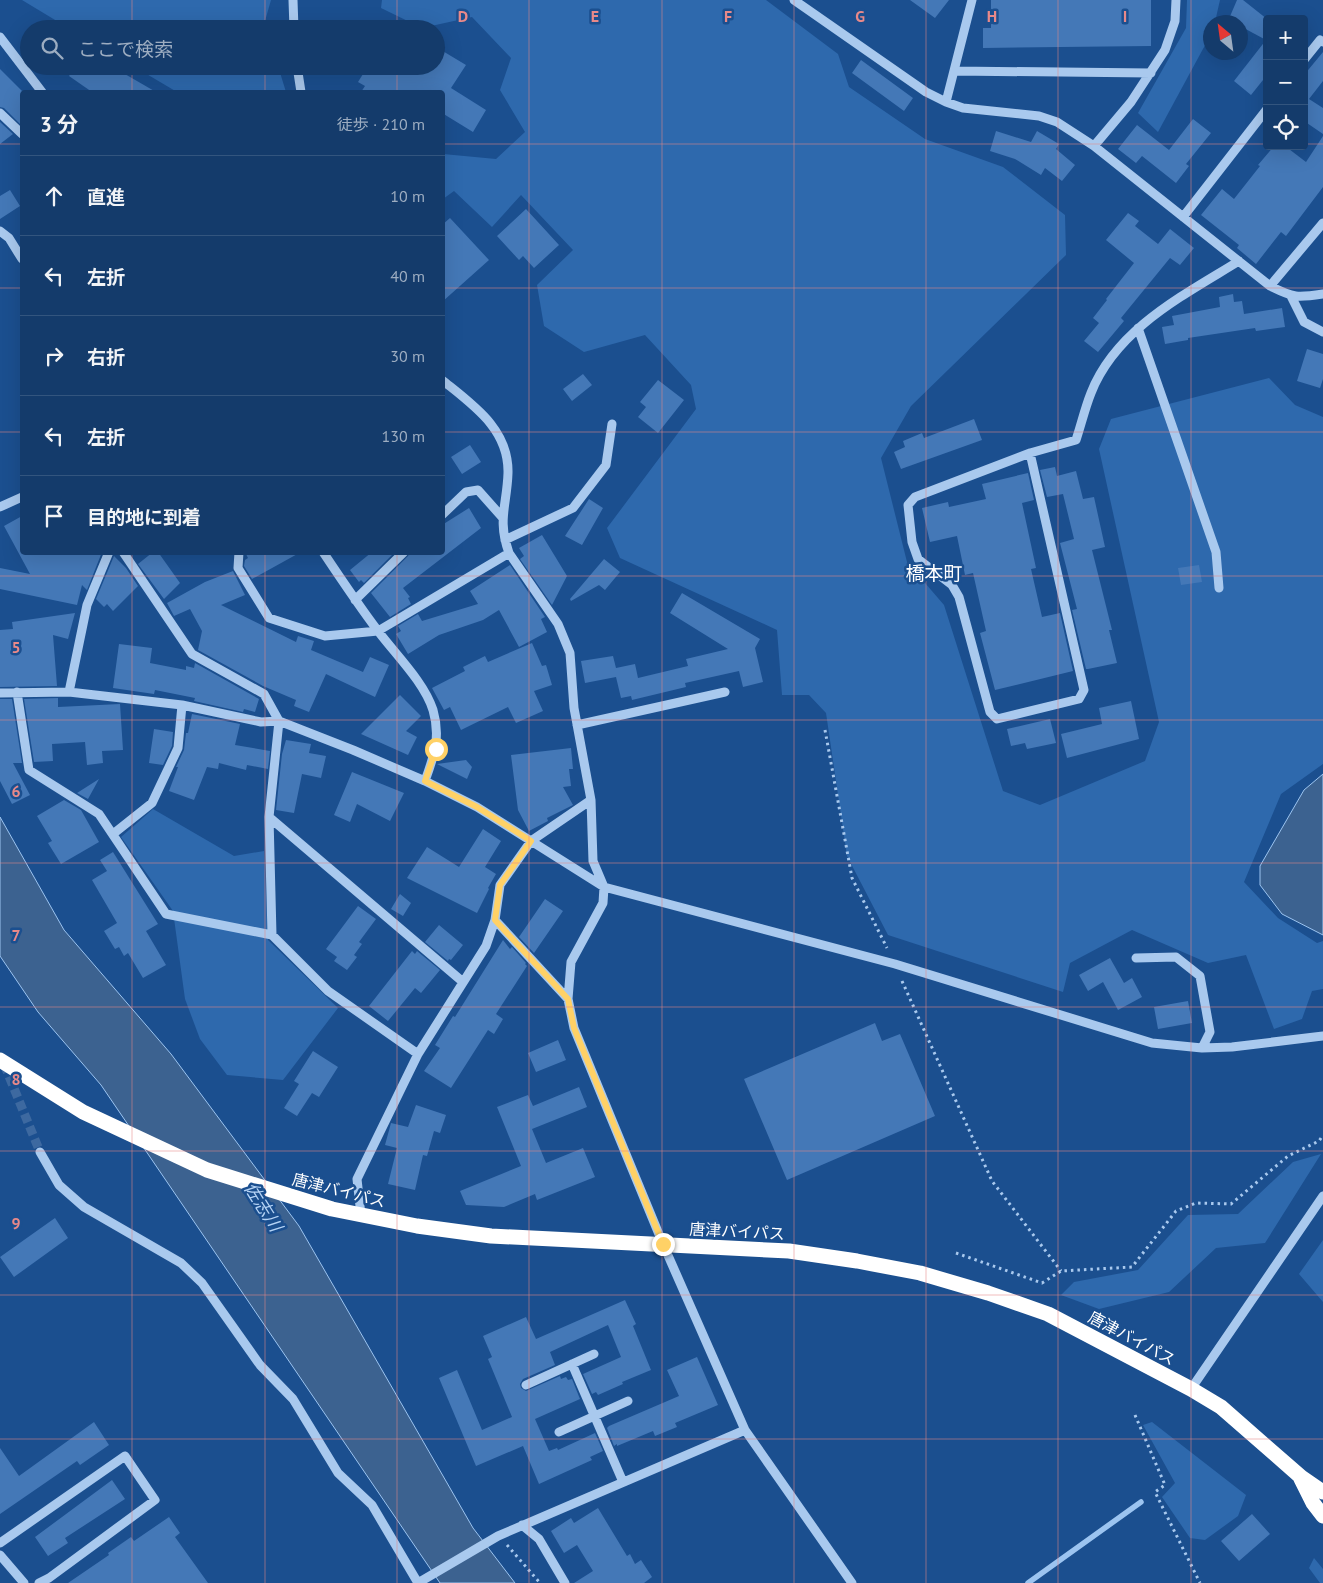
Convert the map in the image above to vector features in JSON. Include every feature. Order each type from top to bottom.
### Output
[{"type":"highway","name":"唐津バイパス","points":[[0,1060],[83,1112],[206,1170],[332,1209],[417,1226],[491,1236],[789,1251],[920,1273],[988,1293],[1048,1314],[1191,1389],[1221,1407],[1301,1477],[1323,1492]]},
{"type":"highway","name":"唐津バイパス","points":[[1301,1477],[1313,1503],[1323,1516]]},
{"type":"street","points":[[293,0],[294,20]]},
{"type":"street","points":[[794,0],[926,92],[946,102],[963,108],[1039,116],[1056,122],[1094,146],[1270,286],[1291,296],[1323,294]]},
{"type":"street","points":[[946,102],[972,0]]},
{"type":"street","points":[[1094,146],[1131,102],[1164,50],[1175,21],[1176,0]]},
{"type":"street","points":[[0,37],[20,63]]},
{"type":"street","points":[[1308,55],[1320,40],[1323,42]]},
{"type":"street","points":[[955,71],[1151,72]]},
{"type":"street","points":[[29,75],[40,90]]},
{"type":"street","points":[[298,75],[301,90]]},
{"type":"street","points":[[0,113],[20,132]]},
{"type":"street","points":[[1183,217],[1263,114]]},
{"type":"street","points":[[1270,286],[1323,223]]},
{"type":"street","points":[[0,232],[9,238],[20,256]]},
{"type":"street","points":[[1030,453],[1084,690],[1080,699],[997,719],[990,712],[959,597],[952,585],[918,559],[912,542],[908,504],[915,497],[1030,453],[1076,440],[1091,392],[1111,358],[1138,328],[1176,300],[1239,261]]},
{"type":"street","points":[[1291,296],[1304,322],[1323,332]]},
{"type":"street","points":[[1138,328],[1216,552],[1219,588]]},
{"type":"street","points":[[445,382],[482,412],[504,442],[508,472],[502,517],[509,553],[558,624],[570,653],[574,708],[591,800],[593,861],[604,887],[603,903],[571,962],[568,999],[574,1028],[663,1244],[745,1430],[852,1583]]},
{"type":"street","points":[[505,540],[573,508],[606,465],[612,424]]},
{"type":"street","points":[[445,512],[466,492],[478,490],[502,517]]},
{"type":"street","points":[[0,507],[20,498]]},
{"type":"street","points":[[239,555],[238,568],[268,618],[325,636],[378,631],[509,553]]},
{"type":"street","points":[[69,692],[87,605],[108,555]]},
{"type":"street","points":[[125,555],[192,654],[264,694],[279,721],[269,817],[272,935]]},
{"type":"street","points":[[325,555],[355,600],[421,687],[433,710],[437,731],[436,749],[425,781]]},
{"type":"street","points":[[355,600],[401,555]]},
{"type":"street","points":[[0,692],[69,692],[182,705],[261,722],[279,721],[425,781],[477,807],[604,887],[895,964],[1152,1043],[1202,1048],[1232,1047],[1323,1036]]},
{"type":"street","points":[[17,692],[29,770],[99,814],[166,914],[272,935],[328,991],[418,1054]]},
{"type":"street","points":[[577,725],[726,692]]},
{"type":"street","points":[[112,834],[152,803],[178,748],[182,705]]},
{"type":"street","points":[[361,1215],[356,1180],[418,1054],[486,946],[495,920],[500,885],[531,841],[591,800]]},
{"type":"street","points":[[269,817],[464,982]]},
{"type":"street","points":[[495,920],[568,999]]},
{"type":"street","points":[[1136,958],[1176,957],[1200,976],[1210,1032],[1202,1048]]},
{"type":"street","points":[[40,1152],[59,1185],[84,1207],[182,1263],[202,1283],[260,1365],[293,1399],[338,1473],[372,1505],[418,1583],[498,1536],[745,1430]]},
{"type":"street","points":[[1191,1389],[1323,1196]]},
{"type":"street","points":[[526,1385],[594,1354]]},
{"type":"street","points":[[572,1364],[623,1482]]},
{"type":"street","points":[[559,1432],[628,1401]]},
{"type":"street","points":[[0,1542],[124,1456],[155,1500],[49,1578],[39,1583]]},
{"type":"street","points":[[522,1526],[539,1539],[565,1583]]},
{"type":"street","points":[[0,1555],[24,1583]]},
{"type":"path","points":[[825,730],[852,878],[895,964],[992,1181],[1061,1271]]},
{"type":"path","points":[[956,1252],[1042,1283],[1061,1271],[1132,1267],[1176,1211],[1196,1203],[1231,1204],[1288,1156],[1319,1140],[1323,1135]]},
{"type":"path","points":[[1135,1415],[1165,1485],[1155,1492],[1200,1583]]},
{"type":"path","points":[[498,1536],[540,1583]]},
{"type":"shaded area","points":[[22,0],[271,0],[265,20],[55,20]]},
{"type":"shaded area","points":[[382,0],[766,0],[838,54],[849,87],[925,139],[1003,167],[1065,215],[1066,255],[911,406],[881,458],[907,562],[944,605],[1003,791],[1040,805],[1145,761],[1159,722],[1099,449],[1111,419],[1269,378],[1295,405],[1323,417],[1323,764],[1281,794],[1244,882],[1278,918],[1317,943],[1323,941],[1323,989],[1312,991],[1302,1019],[1274,1029],[1246,955],[1208,963],[1132,930],[1070,963],[1063,992],[888,935],[847,856],[826,713],[809,695],[782,695],[777,630],[620,558],[607,528],[696,409],[691,385],[645,335],[584,352],[544,326],[537,285],[573,250],[521,195],[492,227],[454,191],[445,198],[445,154],[496,159],[525,132],[500,90],[511,58],[472,17],[445,23],[445,20],[406,20],[381,8]]},
{"type":"shaded area","points":[[1187,0],[1220,0],[1217,15],[1203,15],[1203,49],[1158,132],[1138,113],[1186,28]]},
{"type":"shaded area","points":[[148,75],[281,75],[285,90],[174,90]]},
{"type":"shaded area","points":[[153,809],[234,856],[264,851],[268,940],[338,1008],[283,1080],[227,1075],[200,1039],[185,999],[173,911],[121,837]]},
{"type":"shaded area","points":[[1321,1154],[1265,1243],[1216,1248],[1169,1292],[1099,1309],[1061,1295],[1074,1282],[1138,1270],[1188,1215],[1238,1214],[1293,1162]]},
{"type":"shaded area","points":[[1323,1240],[1323,1302],[1299,1274]]},
{"type":"shaded area","points":[[1152,1422],[1246,1495],[1238,1516],[1205,1540],[1190,1538],[1162,1497],[1175,1483],[1143,1425]]},
{"type":"shaded area","points":[[1314,1558],[1323,1569],[1323,1583],[1320,1583],[1309,1568]]},
{"type":"water","points":[[1323,774],[1323,935],[1282,914],[1260,885],[1260,866],[1304,790]]},
{"type":"water","name":"佐志川","points":[[0,817],[64,930],[171,1054],[299,1226],[473,1528],[515,1583],[440,1583],[101,1085],[38,1012],[0,956]]},
{"type":"building","points":[[910,0],[949,0],[935,18]]},
{"type":"building","points":[[991,0],[1151,0],[1151,46],[983,48],[983,28],[991,28]]},
{"type":"building","points":[[1237,0],[1243,0],[1263,16],[1263,38],[1248,30],[1248,15],[1231,15]]},
{"type":"building","points":[[1263,44],[1263,80],[1251,95],[1234,81]]},
{"type":"building","points":[[445,52],[466,65],[451,88],[486,110],[473,132],[445,115],[445,90],[362,90],[365,86],[358,82],[362,75],[445,75]]},
{"type":"building","points":[[1323,52],[1323,81],[1309,99],[1323,108],[1323,134],[1308,124],[1308,70]]},
{"type":"building","points":[[861,60],[913,98],[904,111],[852,73]]},
{"type":"building","points":[[0,69],[21,90],[20,124],[4,108],[0,107]]},
{"type":"building","points":[[127,75],[153,90],[89,90],[69,76]]},
{"type":"building","points":[[1193,119],[1211,133],[1186,164],[1189,166],[1176,183],[1142,156],[1136,163],[1118,149],[1137,125],[1169,150]]},
{"type":"building","points":[[0,122],[13,134],[0,144]]},
{"type":"building","points":[[996,131],[1031,142],[1037,131],[1059,144],[1056,149],[1075,165],[1062,181],[1045,168],[1041,175],[1015,159],[990,151]]},
{"type":"building","points":[[1323,136],[1323,187],[1286,236],[1281,232],[1256,264],[1237,248],[1239,245],[1201,215],[1222,189],[1234,199],[1271,150],[1290,150],[1306,162]]},
{"type":"building","points":[[10,190],[20,206],[0,219],[0,196]]},
{"type":"building","points":[[526,209],[559,245],[534,268],[523,256],[519,260],[497,236]]},
{"type":"building","points":[[1128,213],[1139,221],[1135,226],[1158,244],[1170,229],[1194,248],[1180,265],[1170,258],[1121,318],[1124,321],[1098,352],[1084,341],[1099,323],[1093,318],[1134,263],[1106,240]]},
{"type":"building","points":[[450,218],[489,260],[445,299],[445,222]]},
{"type":"building","points":[[1233,294],[1234,302],[1242,301],[1244,314],[1282,308],[1285,327],[1256,331],[1255,328],[1188,338],[1188,340],[1165,344],[1162,327],[1174,325],[1172,316],[1220,307],[1219,297]]},
{"type":"building","points":[[1307,349],[1323,354],[1323,379],[1320,388],[1297,381]]},
{"type":"building","points":[[583,374],[592,385],[572,401],[563,389]]},
{"type":"building","points":[[658,380],[684,400],[658,433],[638,417],[646,407],[640,402]]},
{"type":"building","points":[[974,419],[982,440],[901,469],[894,452],[905,447],[903,441],[922,433],[924,438]]},
{"type":"building","points":[[470,445],[481,462],[462,474],[451,457]]},
{"type":"building","points":[[1055,467],[1057,476],[1076,471],[1083,499],[1094,497],[1105,547],[1092,550],[1112,630],[1109,630],[1117,663],[1086,669],[1072,610],[1077,609],[1060,543],[1074,539],[1063,494],[1047,497],[1040,470]]},
{"type":"building","points":[[1028,473],[1034,500],[1022,503],[1036,568],[1031,569],[1042,617],[1060,613],[1073,671],[995,690],[980,633],[986,631],[973,573],[965,575],[957,536],[930,542],[922,508],[948,502],[949,507],[986,499],[982,484]]},
{"type":"building","points":[[589,499],[603,508],[582,545],[565,536]]},
{"type":"building","points":[[469,508],[481,528],[403,588],[410,597],[408,598],[411,604],[390,617],[371,593],[408,555],[445,555],[445,523]]},
{"type":"building","points":[[20,517],[20,555],[101,555],[87,590],[82,585],[77,605],[0,589],[0,568],[30,574],[4,526]]},
{"type":"building","points":[[542,535],[567,576],[552,605],[520,559],[524,556],[519,548]]},
{"type":"building","points":[[149,555],[160,555],[180,583],[164,599],[138,564]]},
{"type":"building","points":[[246,555],[296,555],[252,579],[244,566],[245,560],[248,558]]},
{"type":"building","points":[[368,555],[392,555],[364,583],[361,580],[359,582],[350,570]]},
{"type":"building","points":[[114,556],[126,568],[138,586],[113,611],[107,604],[104,607],[96,599]]},
{"type":"building","points":[[604,559],[620,572],[605,590],[599,585],[571,601],[570,599]]},
{"type":"building","points":[[510,565],[545,617],[541,619],[547,632],[519,647],[499,610],[483,620],[439,635],[408,654],[396,634],[401,631],[398,626],[418,614],[422,621],[478,604],[470,591]]},
{"type":"building","points":[[1199,565],[1202,582],[1181,585],[1178,568]]},
{"type":"building","points":[[233,571],[245,595],[221,605],[296,642],[298,636],[314,641],[311,650],[363,672],[370,657],[389,665],[375,697],[326,674],[309,712],[294,706],[296,700],[263,686],[198,650],[202,631],[190,609],[174,616],[167,603],[205,582]]},
{"type":"building","points":[[682,593],[760,639],[755,648],[763,682],[743,687],[739,671],[685,683],[686,687],[632,700],[631,696],[621,698],[616,677],[585,683],[581,661],[613,656],[616,668],[635,664],[638,678],[688,666],[686,659],[728,649],[670,613]]},
{"type":"building","points":[[75,613],[68,639],[53,635],[57,686],[0,687],[0,630],[13,629],[12,622]]},
{"type":"building","points":[[532,643],[542,666],[546,665],[552,685],[534,691],[543,711],[516,723],[508,707],[461,730],[450,707],[444,710],[432,688],[465,671],[463,667],[485,656],[488,662]]},
{"type":"building","points":[[119,644],[152,648],[150,663],[186,670],[186,666],[194,668],[195,663],[259,699],[255,712],[244,709],[243,712],[194,701],[195,698],[155,690],[154,694],[113,688]]},
{"type":"building","points":[[400,695],[421,716],[406,731],[417,737],[408,755],[361,734]]},
{"type":"building","points":[[58,698],[58,707],[120,704],[123,750],[102,751],[103,763],[87,765],[85,742],[52,744],[53,761],[34,762],[24,699]]},
{"type":"building","points":[[0,699],[12,699],[22,763],[13,763],[30,795],[12,804],[0,781]]},
{"type":"building","points":[[1131,701],[1139,739],[1067,758],[1061,734],[1102,724],[1099,708]]},
{"type":"building","points":[[192,714],[240,724],[235,745],[270,751],[268,769],[247,765],[246,770],[219,763],[218,769],[207,767],[194,800],[169,791],[178,767],[176,767],[184,750],[186,733],[188,733]]},
{"type":"building","points":[[1050,719],[1056,743],[1027,749],[1025,743],[1011,746],[1007,729]]},
{"type":"building","points":[[154,729],[173,732],[172,746],[163,765],[149,763]]},
{"type":"building","points":[[286,740],[311,744],[309,753],[326,756],[321,778],[302,774],[294,813],[276,810],[282,754]]},
{"type":"building","points":[[571,748],[573,769],[569,769],[571,786],[563,787],[573,805],[547,818],[548,821],[529,831],[518,810],[511,755]]},
{"type":"building","points":[[466,760],[472,767],[467,779],[437,764]]},
{"type":"building","points":[[352,772],[404,793],[390,821],[357,804],[350,822],[334,815]]},
{"type":"building","points":[[99,779],[88,799],[77,793]]},
{"type":"building","points":[[64,800],[81,810],[99,842],[61,864],[48,843],[52,841],[37,816]]},
{"type":"building","points":[[483,829],[501,841],[485,867],[496,874],[477,913],[407,878],[427,847],[459,867]]},
{"type":"building","points":[[113,852],[158,924],[146,931],[166,965],[143,978],[128,953],[124,956],[119,947],[115,949],[104,931],[117,923],[92,880],[107,871],[100,860]]},
{"type":"building","points":[[400,894],[411,903],[403,916],[391,909]]},
{"type":"building","points":[[545,899],[563,911],[534,953],[519,937]]},
{"type":"building","points":[[358,906],[376,919],[359,942],[362,944],[354,955],[357,957],[347,970],[334,961],[337,957],[326,949]]},
{"type":"building","points":[[439,925],[463,945],[451,960],[449,959],[448,961],[425,942]]},
{"type":"building","points":[[503,940],[510,949],[512,947],[527,966],[496,1014],[503,1019],[494,1034],[488,1030],[451,1088],[424,1071],[440,1048],[435,1045],[453,1016],[455,1017]]},
{"type":"building","points":[[412,951],[415,954],[417,951],[440,970],[421,993],[415,988],[388,1021],[369,1006]]},
{"type":"building","points":[[1110,958],[1124,983],[1132,978],[1142,997],[1118,1010],[1103,982],[1088,991],[1079,975]]},
{"type":"building","points":[[1188,1001],[1192,1023],[1158,1029],[1154,1007]]},
{"type":"building","points":[[875,1023],[882,1041],[900,1034],[935,1116],[787,1180],[744,1079]]},
{"type":"building","points":[[558,1040],[566,1060],[536,1072],[528,1053]]},
{"type":"building","points":[[313,1051],[338,1067],[319,1097],[312,1093],[297,1116],[284,1108],[299,1084],[294,1081]]},
{"type":"building","points":[[579,1087],[587,1107],[532,1129],[546,1163],[583,1148],[595,1177],[537,1200],[535,1194],[504,1207],[466,1205],[460,1191],[521,1166],[497,1107],[528,1095],[533,1106]]},
{"type":"building","points":[[416,1105],[446,1115],[440,1133],[434,1131],[427,1156],[423,1155],[415,1190],[388,1184],[397,1148],[385,1145],[391,1123],[408,1127]]},
{"type":"building","points":[[55,1218],[68,1238],[14,1277],[0,1257]]},
{"type":"building","points":[[625,1300],[636,1324],[633,1326],[651,1370],[622,1382],[623,1384],[598,1395],[596,1392],[592,1394],[583,1374],[621,1357],[608,1325],[550,1352],[555,1365],[523,1379],[520,1384],[521,1388],[526,1391],[560,1376],[561,1379],[566,1377],[568,1380],[572,1379],[580,1399],[535,1419],[549,1451],[557,1448],[558,1450],[595,1433],[603,1451],[590,1457],[592,1460],[539,1484],[523,1446],[476,1466],[439,1378],[457,1370],[482,1430],[512,1417],[488,1359],[492,1357],[483,1336],[526,1317],[536,1339]]},
{"type":"building","points":[[697,1357],[718,1405],[675,1423],[677,1427],[655,1436],[653,1431],[614,1446],[607,1428],[679,1396],[667,1370]]},
{"type":"building","points":[[94,1422],[109,1445],[80,1465],[77,1461],[0,1514],[0,1448],[19,1476]]},
{"type":"building","points":[[112,1480],[125,1499],[65,1538],[68,1543],[48,1556],[35,1537]]},
{"type":"building","points":[[598,1508],[627,1556],[630,1554],[635,1564],[641,1560],[652,1577],[644,1583],[574,1583],[593,1571],[577,1545],[564,1553],[551,1531],[571,1518],[574,1523]]},
{"type":"building","points":[[1252,1514],[1270,1534],[1239,1561],[1221,1541]]},
{"type":"building","points":[[169,1517],[180,1533],[175,1537],[208,1583],[68,1583],[109,1555],[108,1553],[131,1537],[134,1541]]},
{"type":"waterway","points":[[1028,1583],[1141,1502]]},
{"type":"tunnel","points":[[4,1064],[40,1152]]},
{"type":"district","name":"橋本町","points":[[934,573]]},
{"type":"route","points":[[436,749],[425,781],[477,807],[531,841],[500,885],[495,920],[568,999],[574,1028],[663,1244]]}]
